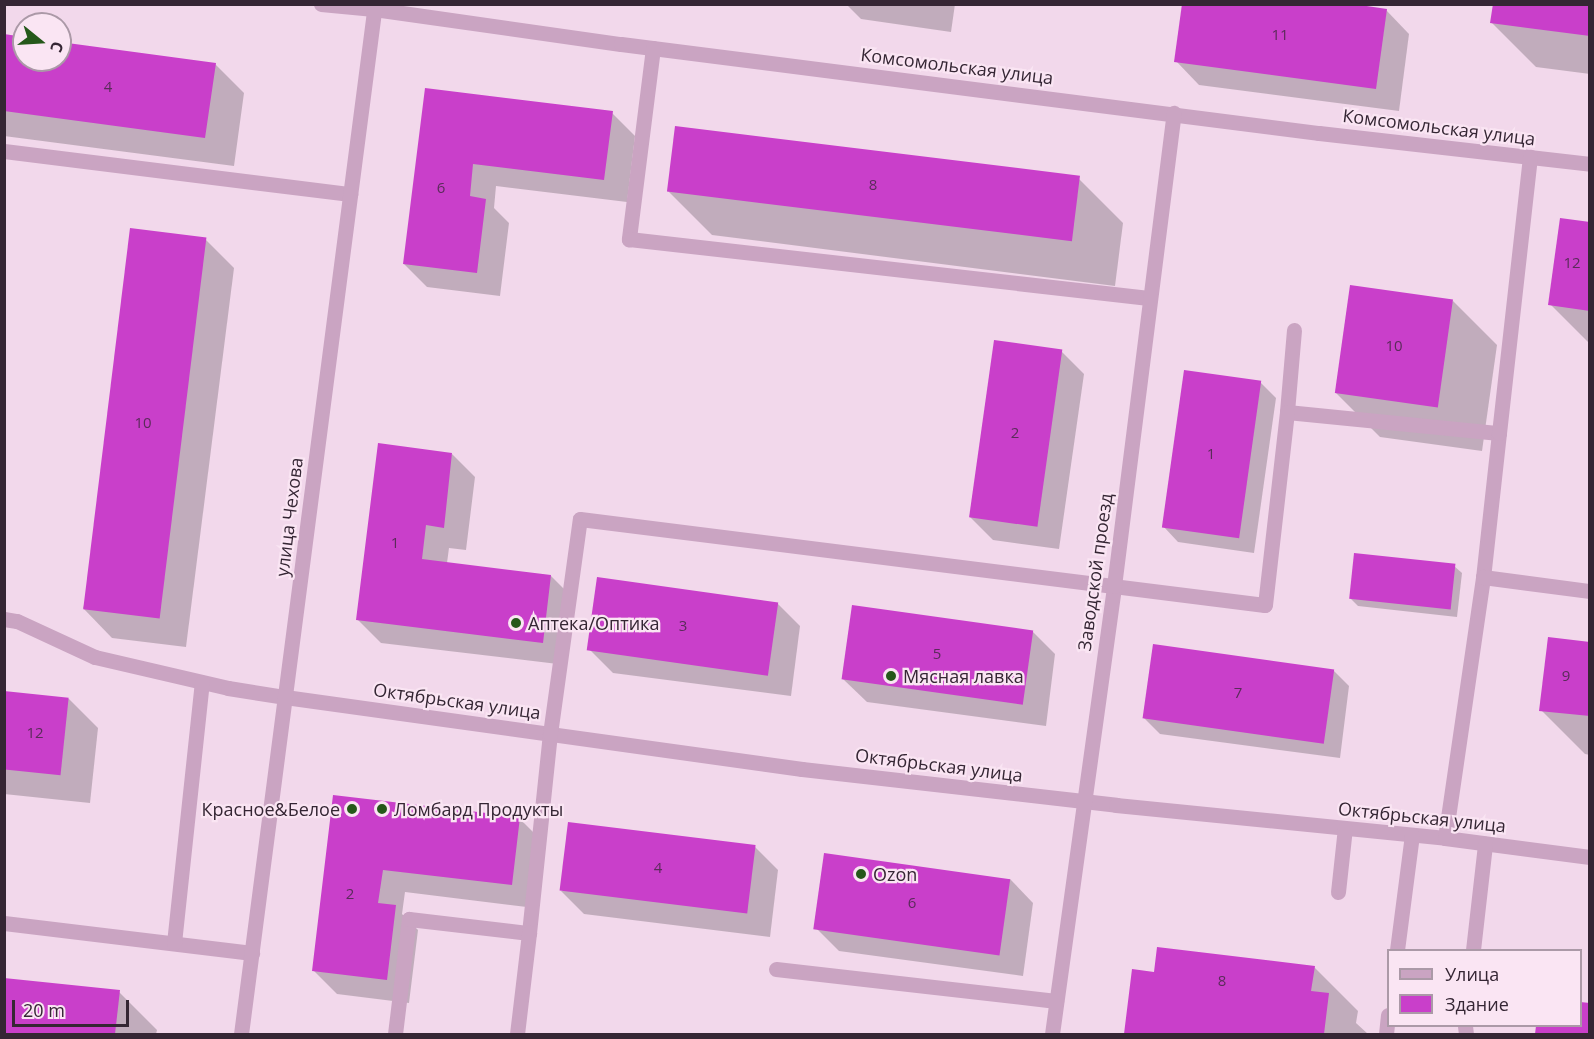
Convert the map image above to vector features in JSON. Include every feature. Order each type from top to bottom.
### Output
[{"type":"street","name":"Комсомольская улица","points":[[321,4],[374,7],[653,48],[1590,164]]},
{"type":"street","name":"улица Чехова","points":[[241,1035],[374,7]]},
{"type":"street","points":[[653,48],[629,239],[1149,298]]},
{"type":"street","name":"Заводской проезд","points":[[1052,1035],[1114,586],[1174,113]]},
{"type":"street","points":[[4,151],[350,194]]},
{"type":"street","points":[[1444,838],[1483,577],[1530,158]]},
{"type":"street","points":[[517,1035],[550,734],[580,519],[1265,605],[1294,330]]},
{"type":"street","points":[[1287,412],[1499,432]]},
{"type":"street","points":[[1483,577],[1590,591]]},
{"type":"street","name":"Октябрьская улица","points":[[4,619],[17,621],[95,657],[202,682],[285,697],[802,769],[1444,838],[1590,857]]},
{"type":"street","points":[[174,943],[202,682]]},
{"type":"street","points":[[1338,892],[1345,828]]},
{"type":"street","points":[[1397,949],[1412,835]]},
{"type":"street","points":[[1473,949],[1485,844]]},
{"type":"street","points":[[396,1035],[409,919],[529,933]]},
{"type":"street","points":[[4,923],[252,952]]},
{"type":"street","points":[[776,969],[1056,1001]]},
{"type":"building","points":[[1182,4],[1353,4],[1387,9],[1376,89],[1174,62]]},
{"type":"building","points":[[1493,4],[1590,4],[1590,36],[1490,23]]},
{"type":"building","points":[[4,34],[12,35],[12,72],[72,72],[72,44],[216,63],[205,138],[4,111]]},
{"type":"building","points":[[425,88],[613,111],[604,180],[473,164],[470,196],[486,199],[477,273],[403,264]]},
{"type":"building","points":[[675,126],[1080,176],[1072,241],[667,192]]},
{"type":"building","points":[[1560,218],[1590,222],[1590,311],[1548,305]]},
{"type":"building","points":[[130,228],[206,237],[160,619],[83,609]]},
{"type":"building","points":[[1350,285],[1453,299],[1438,407],[1335,393]]},
{"type":"building","points":[[994,340],[1062,350],[1037,527],[969,517]]},
{"type":"building","points":[[1184,370],[1261,381],[1239,538],[1162,527]]},
{"type":"building","points":[[378,443],[452,453],[444,528],[426,525],[422,559],[551,575],[543,643],[356,620]]},
{"type":"building","points":[[1354,553],[1455,564],[1451,609],[1349,599]]},
{"type":"building","points":[[597,577],[778,602],[768,676],[587,650]]},
{"type":"building","points":[[852,605],[1033,630],[1023,705],[842,679]]},
{"type":"building","points":[[1548,637],[1590,642],[1590,716],[1539,711]]},
{"type":"building","points":[[1153,644],[1334,669],[1324,744],[1143,718]]},
{"type":"building","points":[[4,691],[69,698],[60,775],[4,769]]},
{"type":"building","points":[[333,795],[520,817],[512,885],[383,870],[378,903],[396,905],[387,980],[312,971]]},
{"type":"building","points":[[568,822],[756,845],[747,914],[560,890]]},
{"type":"building","points":[[824,853],[1010,879],[999,955],[813,929]]},
{"type":"building","points":[[1157,947],[1315,966],[1311,991],[1329,993],[1324,1034],[1124,1034],[1132,969],[1154,972]]},
{"type":"building","points":[[4,978],[120,990],[115,1034],[4,1034]]},
{"type":"building","points":[[1582,1002],[1590,1003],[1590,1034],[1535,1034],[1536,1027],[1582,1027]]},
{"type":"place","name":"Аптека/Оптика","points":[[516,623]]},
{"type":"place","name":"Мясная лавка","points":[[891,676]]},
{"type":"place","name":"Красное&Белое","points":[[352,809]]},
{"type":"place","name":"Ломбард Продукты","points":[[382,809]]},
{"type":"place","name":"Ozon","points":[[861,874]]}]
